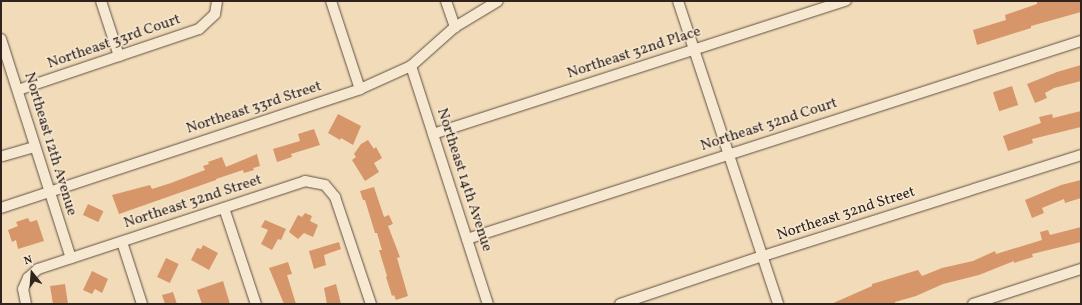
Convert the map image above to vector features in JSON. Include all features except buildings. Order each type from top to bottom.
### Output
[{"type":"street","points":[[101,1],[119,56]]},
{"type":"street","name":"Northeast 33rd Court","points":[[18,90],[199,29],[215,14],[216,1]]},
{"type":"street","points":[[331,1],[360,89]]},
{"type":"street","points":[[446,1],[455,27]]},
{"type":"street","name":"Northeast 33rd Street","points":[[1,208],[360,89],[411,66],[455,27],[498,1]]},
{"type":"street","points":[[678,1],[778,304]]},
{"type":"street","name":"Northeast 32nd Place","points":[[433,134],[846,1]]},
{"type":"street","name":"Northeast 12th Avenue","points":[[1,39],[71,258]]},
{"type":"street","name":"Northeast 32nd Court","points":[[467,239],[729,153],[1081,41]]},
{"type":"street","name":"Northeast 14th Avenue","points":[[411,66],[488,304]]},
{"type":"street","points":[[3,156],[35,147]]},
{"type":"street","name":"Northeast 32nd Street","points":[[620,304],[762,256],[1081,155]]},
{"type":"street","name":"Northeast 32nd Street","points":[[26,304],[23,289],[28,278],[38,269],[305,182],[325,185],[336,197],[371,304]]},
{"type":"street","points":[[224,208],[256,304]]},
{"type":"street","points":[[122,242],[142,304]]},
{"type":"street","points":[[974,304],[1081,270]]}]
